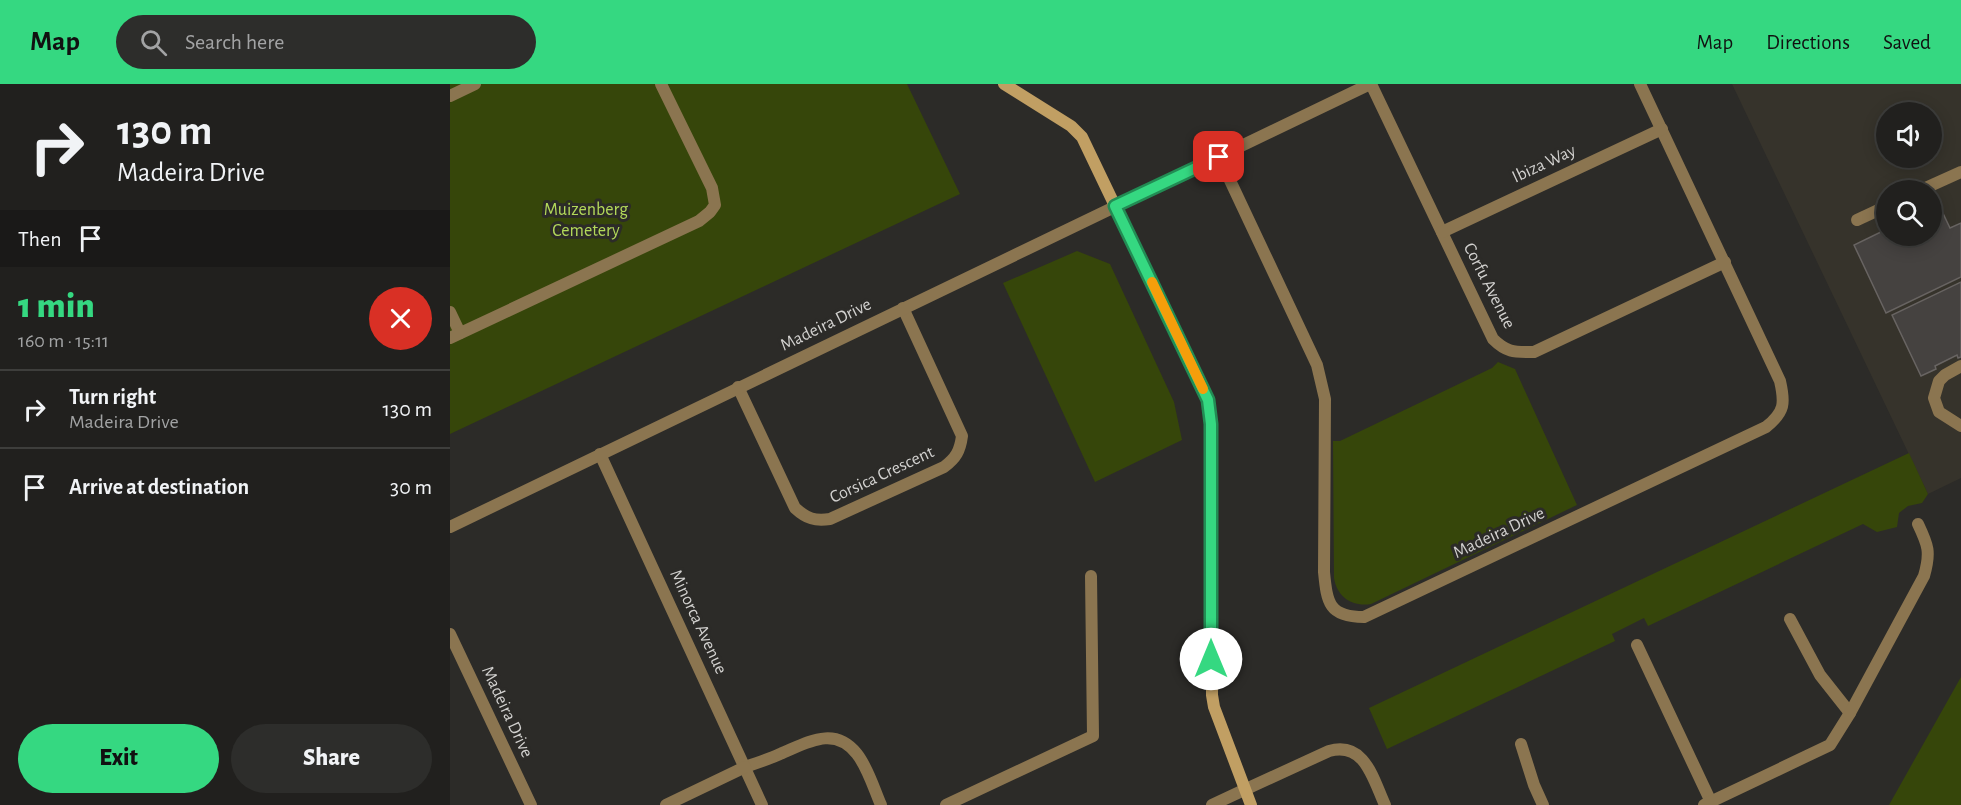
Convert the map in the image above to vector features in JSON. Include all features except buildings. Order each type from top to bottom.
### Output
[{"type":"street","points":[[450,96],[475,84]]},
{"type":"street","points":[[450,312],[455,336],[699,221],[710,213],[715,206],[712,188],[661,84]]},
{"type":"street","points":[[1004,84],[1076,130],[1087,147],[1208,400],[1211,424],[1211,683],[1214,707],[1251,805]]},
{"type":"street","name":"Madeira Drive","points":[[450,526],[1370,84]]},
{"type":"street","name":"Corfu Avenue","points":[[1370,84],[1493,339],[1503,349],[1515,352],[1534,352],[1725,262]]},
{"type":"street","name":"Madeira Drive","points":[[1219,157],[1317,364],[1325,399],[1324,572],[1326,597],[1342,615],[1364,617],[1766,427],[1776,419],[1784,401],[1780,381],[1640,84]]},
{"type":"street","name":"Ibiza Way","points":[[1442,232],[1662,129]]},
{"type":"street","points":[[1942,181],[1961,172]]},
{"type":"street","points":[[1857,220],[1876,211]]},
{"type":"street","name":"Corsica Crescent","points":[[738,387],[795,508],[806,517],[817,521],[830,519],[944,467],[954,459],[961,448],[962,436],[903,308]]},
{"type":"street","points":[[1961,366],[1939,381],[1934,398],[1940,412],[1961,426]]},
{"type":"street","name":"Minorca Avenue","points":[[600,454],[762,805]]},
{"type":"street","points":[[1637,645],[1708,804],[1830,745],[1850,713],[1924,576],[1929,559],[1928,545],[1918,524]]},
{"type":"street","points":[[946,805],[1093,736],[1091,576]]},
{"type":"street","points":[[1790,619],[1820,675],[1850,713]]},
{"type":"street","name":"Madeira Drive","points":[[450,634],[531,805]]},
{"type":"street","points":[[666,805],[745,768],[815,739],[828,737],[838,740],[859,756],[881,805]]},
{"type":"street","points":[[1521,744],[1534,785],[1544,805]]},
{"type":"street","points":[[1212,805],[1329,751],[1343,748],[1360,756],[1385,805]]},
{"type":"shaded area","points":[[1732,84],[1961,84],[1961,478],[1928,494]]},
{"type":"green space","name":"Muizenberg Cemetery","points":[[450,84],[907,84],[960,194],[450,434]]},
{"type":"green space","points":[[1077,251],[1110,264],[1174,402],[1182,440],[1095,482],[1003,283]]},
{"type":"green space","points":[[1498,362],[1515,369],[1577,505],[1371,604],[1358,604],[1346,599],[1338,590],[1334,578],[1333,441],[1340,441],[1492,368]]},
{"type":"green space","points":[[1909,453],[1928,494],[1922,503],[1908,506],[1899,513],[1897,527],[1877,532],[1863,524],[1648,626],[1644,618],[1612,634],[1615,641],[1387,749],[1369,708]]},
{"type":"green space","points":[[1961,677],[1961,805],[1889,805]]},
{"type":"slow traffic","points":[[1152,282],[1203,389]]},
{"type":"route","points":[[1211,659],[1211,411],[1198,378],[1115,206],[1219,157]]}]
